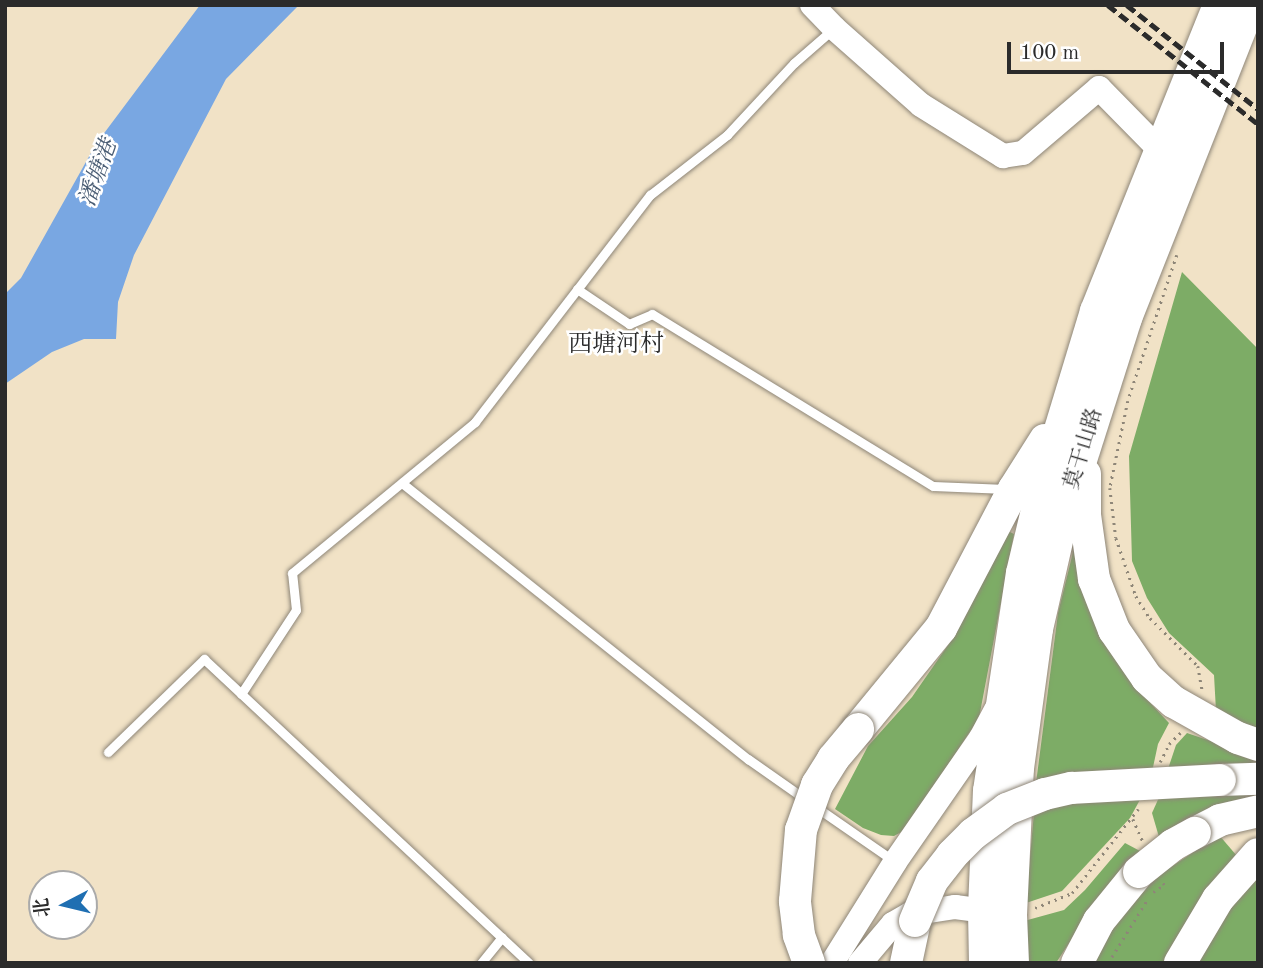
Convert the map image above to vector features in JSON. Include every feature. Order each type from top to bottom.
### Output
[{"type":"highway","name":"莫干山路","points":[[1013,963],[998,912],[989,791],[1022,573],[1065,409],[1096,311],[1219,5]]},
{"type":"highway","name":"莫干山路","points":[[985,963],[998,912],[1035,642],[1061,523],[1126,318],[1250,5]]},
{"type":"highway","points":[[809,963],[799,935],[794,901],[801,830],[817,785],[833,759],[941,628],[1014,489],[1065,409]]},
{"type":"highway","points":[[1086,439],[1085,515],[1094,579],[1114,630],[1147,678],[1174,702],[1237,738],[1258,745]]},
{"type":"highway","points":[[906,963],[915,921],[932,881],[973,834],[1007,809],[1045,794],[1072,788],[1258,779]]},
{"type":"highway","points":[[1077,963],[1099,921],[1139,872],[1173,845],[1220,820],[1258,811]]},
{"type":"highway","points":[[1180,963],[1218,899],[1252,860]]},
{"type":"main road","points":[[812,5],[834,29],[921,104],[1003,156],[1023,153],[1099,88],[1161,151]]},
{"type":"main road","name":"莫干山路","points":[[832,963],[895,862],[981,738],[1001,700]]},
{"type":"main road","points":[[860,963],[893,924],[910,914],[955,907],[998,912]]},
{"type":"lane","points":[[241,694],[296,610],[292,573],[475,422],[650,195],[727,135],[794,63],[834,29]]},
{"type":"lane","points":[[577,289],[629,324],[652,314],[933,486],[1014,489]]},
{"type":"lane","points":[[402,483],[748,759],[895,862]]},
{"type":"lane","points":[[108,752],[204,659],[529,963]]},
{"type":"lane","points":[[481,963],[502,937]]},
{"type":"path","points":[[1179,248],[1128,401],[1110,488],[1116,538],[1136,596],[1150,618],[1198,666],[1205,700]]},
{"type":"path","points":[[1157,769],[1169,744],[1183,729]]},
{"type":"path","points":[[998,912],[1072,893],[1133,819],[1139,806]]},
{"type":"green space","points":[[1182,272],[1258,349],[1258,731],[1216,711],[1214,675],[1169,633],[1147,598],[1132,561],[1129,456]]},
{"type":"green space","points":[[1008,531],[1014,534],[979,718],[905,830],[894,836],[881,835],[863,828],[835,809],[868,746],[912,697],[955,635]]},
{"type":"green space","points":[[1074,548],[1089,609],[1107,648],[1141,693],[1169,723],[1158,744],[1152,772],[1036,783],[1058,613]]},
{"type":"green space","points":[[1187,733],[1258,757],[1258,768],[1168,769],[1176,745]]},
{"type":"green space","points":[[1258,787],[1258,799],[1159,837],[1152,813],[1161,793]]},
{"type":"green space","points":[[1142,796],[1130,818],[1062,891],[1026,903],[1034,812],[1073,799]]},
{"type":"green space","points":[[1219,835],[1237,856],[1167,963],[1091,963],[1121,911],[1153,879]]},
{"type":"green space","points":[[1125,843],[1140,851],[1086,917],[1056,963],[1024,963],[1024,921],[1064,910]]},
{"type":"green space","points":[[1258,878],[1258,963],[1195,963],[1209,927]]},
{"type":"water","name":"潘塘港","points":[[200,5],[299,5],[226,79],[134,255],[118,302],[116,339],[84,339],[52,352],[5,384],[5,294],[21,278],[96,144]]},
{"type":"railway","points":[[1108,5],[1258,124]]},
{"type":"railway","points":[[1127,5],[1258,109]]},
{"type":"district","name":"西塘河村","points":[[616,346]]}]
